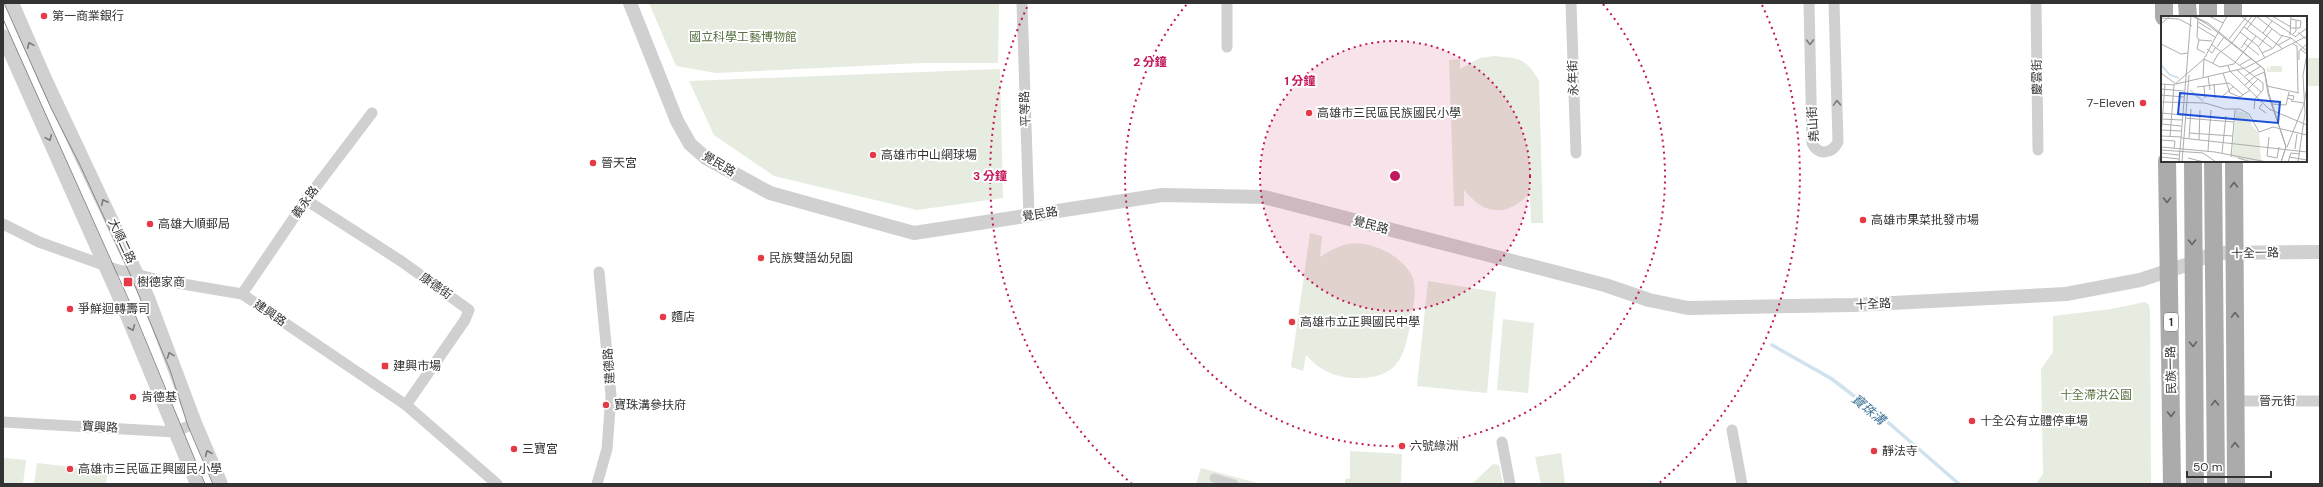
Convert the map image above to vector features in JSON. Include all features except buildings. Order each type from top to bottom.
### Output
[{"type":"main road","points":[[2164,3],[2164,16]]},
{"type":"main road","points":[[2187,3],[2188,16]]},
{"type":"main road","points":[[2208,3],[2208,16]]},
{"type":"main road","points":[[2233,3],[2233,16]]},
{"type":"main road","name":"民族一路","points":[[2167,162],[2170,270],[2172,484]]},
{"type":"main road","name":"民族一路","points":[[2193,162],[2192,263],[2195,484]]},
{"type":"main road","points":[[2213,162],[2216,484]]},
{"type":"main road","points":[[2234,162],[2236,484]]},
{"type":"street","name":"大順二路","points":[[12,3],[46,81],[138,276],[195,423],[221,484]]},
{"type":"street","name":"覺民路","points":[[630,3],[677,121],[690,144],[706,158],[770,193],[914,233],[1162,195],[1264,197],[1554,272]]},
{"type":"street","name":"平等路","points":[[1022,3],[1029,216]]},
{"type":"street","points":[[1227,3],[1227,47]]},
{"type":"street","name":"永年街","points":[[1571,3],[1576,153]]},
{"type":"street","name":"堯山街","points":[[1809,3],[1812,143],[1818,151],[1825,153],[1832,150],[1838,142],[1834,3]]},
{"type":"street","name":"慶雲街","points":[[2036,3],[2038,150]]},
{"type":"street","name":"大順二路","points":[[3,36],[106,266],[197,484]]},
{"type":"street","name":"義永路","points":[[242,294],[306,200],[372,113]]},
{"type":"street","name":"康德街","points":[[306,200],[401,262],[469,310],[465,320],[406,405]]},
{"type":"street","name":"建興路","points":[[3,224],[39,242],[138,276],[242,294],[406,405],[498,484]]},
{"type":"street","name":"十全一路","points":[[2192,263],[2214,253],[2320,252]]},
{"type":"street","name":"十全路","points":[[1554,272],[1688,308],[1722,309],[2052,295],[2140,280],[2192,263]]},
{"type":"street","name":"建德路","points":[[597,484],[607,449],[611,395],[599,272]]},
{"type":"street","name":"晉元街","points":[[2235,401],[2320,401]]},
{"type":"street","name":"寶興路","points":[[3,422],[175,432],[195,423]]},
{"type":"street","points":[[1732,430],[1742,484]]},
{"type":"street","points":[[1502,442],[1510,484]]},
{"type":"street","points":[[1214,478],[1234,484]]},
{"type":"green space","name":"國立科學工藝博物館","points":[[649,3],[999,3],[998,63],[922,63],[716,73],[676,66]]},
{"type":"green space","points":[[1494,56],[1521,61],[1530,68],[1539,81],[1543,223],[1531,223],[1530,193],[1513,206],[1496,210],[1488,209],[1480,205],[1464,190],[1464,206],[1454,206],[1449,60],[1460,59],[1460,69],[1480,58]]},
{"type":"green space","points":[[2307,58],[2320,58],[2320,86],[2307,86]]},
{"type":"green space","name":"高雄市中山網球場","points":[[1000,69],[1003,198],[917,210],[774,176],[714,135],[689,81]]},
{"type":"green space","points":[[1310,233],[1322,236],[1320,257],[1340,246],[1356,243],[1365,244],[1393,256],[1407,268],[1412,276],[1415,295],[1407,341],[1399,361],[1383,374],[1371,377],[1342,377],[1322,369],[1306,355],[1303,371],[1291,367]]},
{"type":"green space","points":[[1428,281],[1496,292],[1487,393],[1417,386]]},
{"type":"green space","name":"十全滯洪公園","points":[[2145,302],[2149,305],[2150,311],[2151,484],[2036,484],[2043,474],[2041,369],[2053,352],[2053,316],[2111,309]]},
{"type":"green space","points":[[1503,319],[1534,323],[1528,393],[1497,390]]},
{"type":"green space","points":[[1350,451],[1402,454],[1401,482],[1399,484],[1345,484],[1345,479],[1350,478]]},
{"type":"green space","points":[[1561,453],[1565,484],[1541,484],[1535,457]]},
{"type":"green space","points":[[3,458],[26,460],[23,484],[3,484]]},
{"type":"green space","points":[[37,463],[108,471],[106,484],[34,484]]},
{"type":"green space","points":[[1493,464],[1499,465],[1503,484],[1472,484]]},
{"type":"green space","points":[[1201,468],[1261,484],[1196,484]]},
{"type":"waterway","name":"寶珠溝","points":[[1772,345],[1832,379],[1890,424],[1959,484]]},
{"type":"tram line","points":[[4,3],[51,108],[80,165],[130,274],[170,370],[188,426],[213,484]]},
{"type":"tram line","points":[[3,19],[131,305],[205,484]]},
{"type":"place","name":"第一商業銀行","points":[[44,16]]},
{"type":"place","name":"7-Eleven","points":[[2143,103]]},
{"type":"place","name":"高雄市三民區民族國民小學","points":[[1309,113]]},
{"type":"place","name":"高雄市中山網球場","points":[[873,155]]},
{"type":"place","name":"晉天宮","points":[[593,163]]},
{"type":"place","name":"高雄市果菜批發市場","points":[[1863,220]]},
{"type":"place","name":"高雄大順郵局","points":[[150,224]]},
{"type":"place","name":"民族雙語幼兒園","points":[[761,258]]},
{"type":"place","name":"樹德家商","points":[[128,282]]},
{"type":"place","name":"爭鮮迴轉壽司","points":[[70,309]]},
{"type":"place","name":"麵店","points":[[663,317]]},
{"type":"place","name":"高雄市立正興國民中學","points":[[1292,322]]},
{"type":"place","name":"建興市場","points":[[385,366]]},
{"type":"place","name":"肯德基","points":[[133,397]]},
{"type":"place","name":"寶珠溝參扶府","points":[[606,405]]},
{"type":"place","name":"十全公有立體停車場","points":[[1972,421]]},
{"type":"place","name":"六號綠洲","points":[[1402,446]]},
{"type":"place","name":"三寶宮","points":[[514,449]]},
{"type":"place","name":"靜法寺","points":[[1874,451]]},
{"type":"place","name":"高雄市三民區正興國民小學","points":[[70,469]]}]
